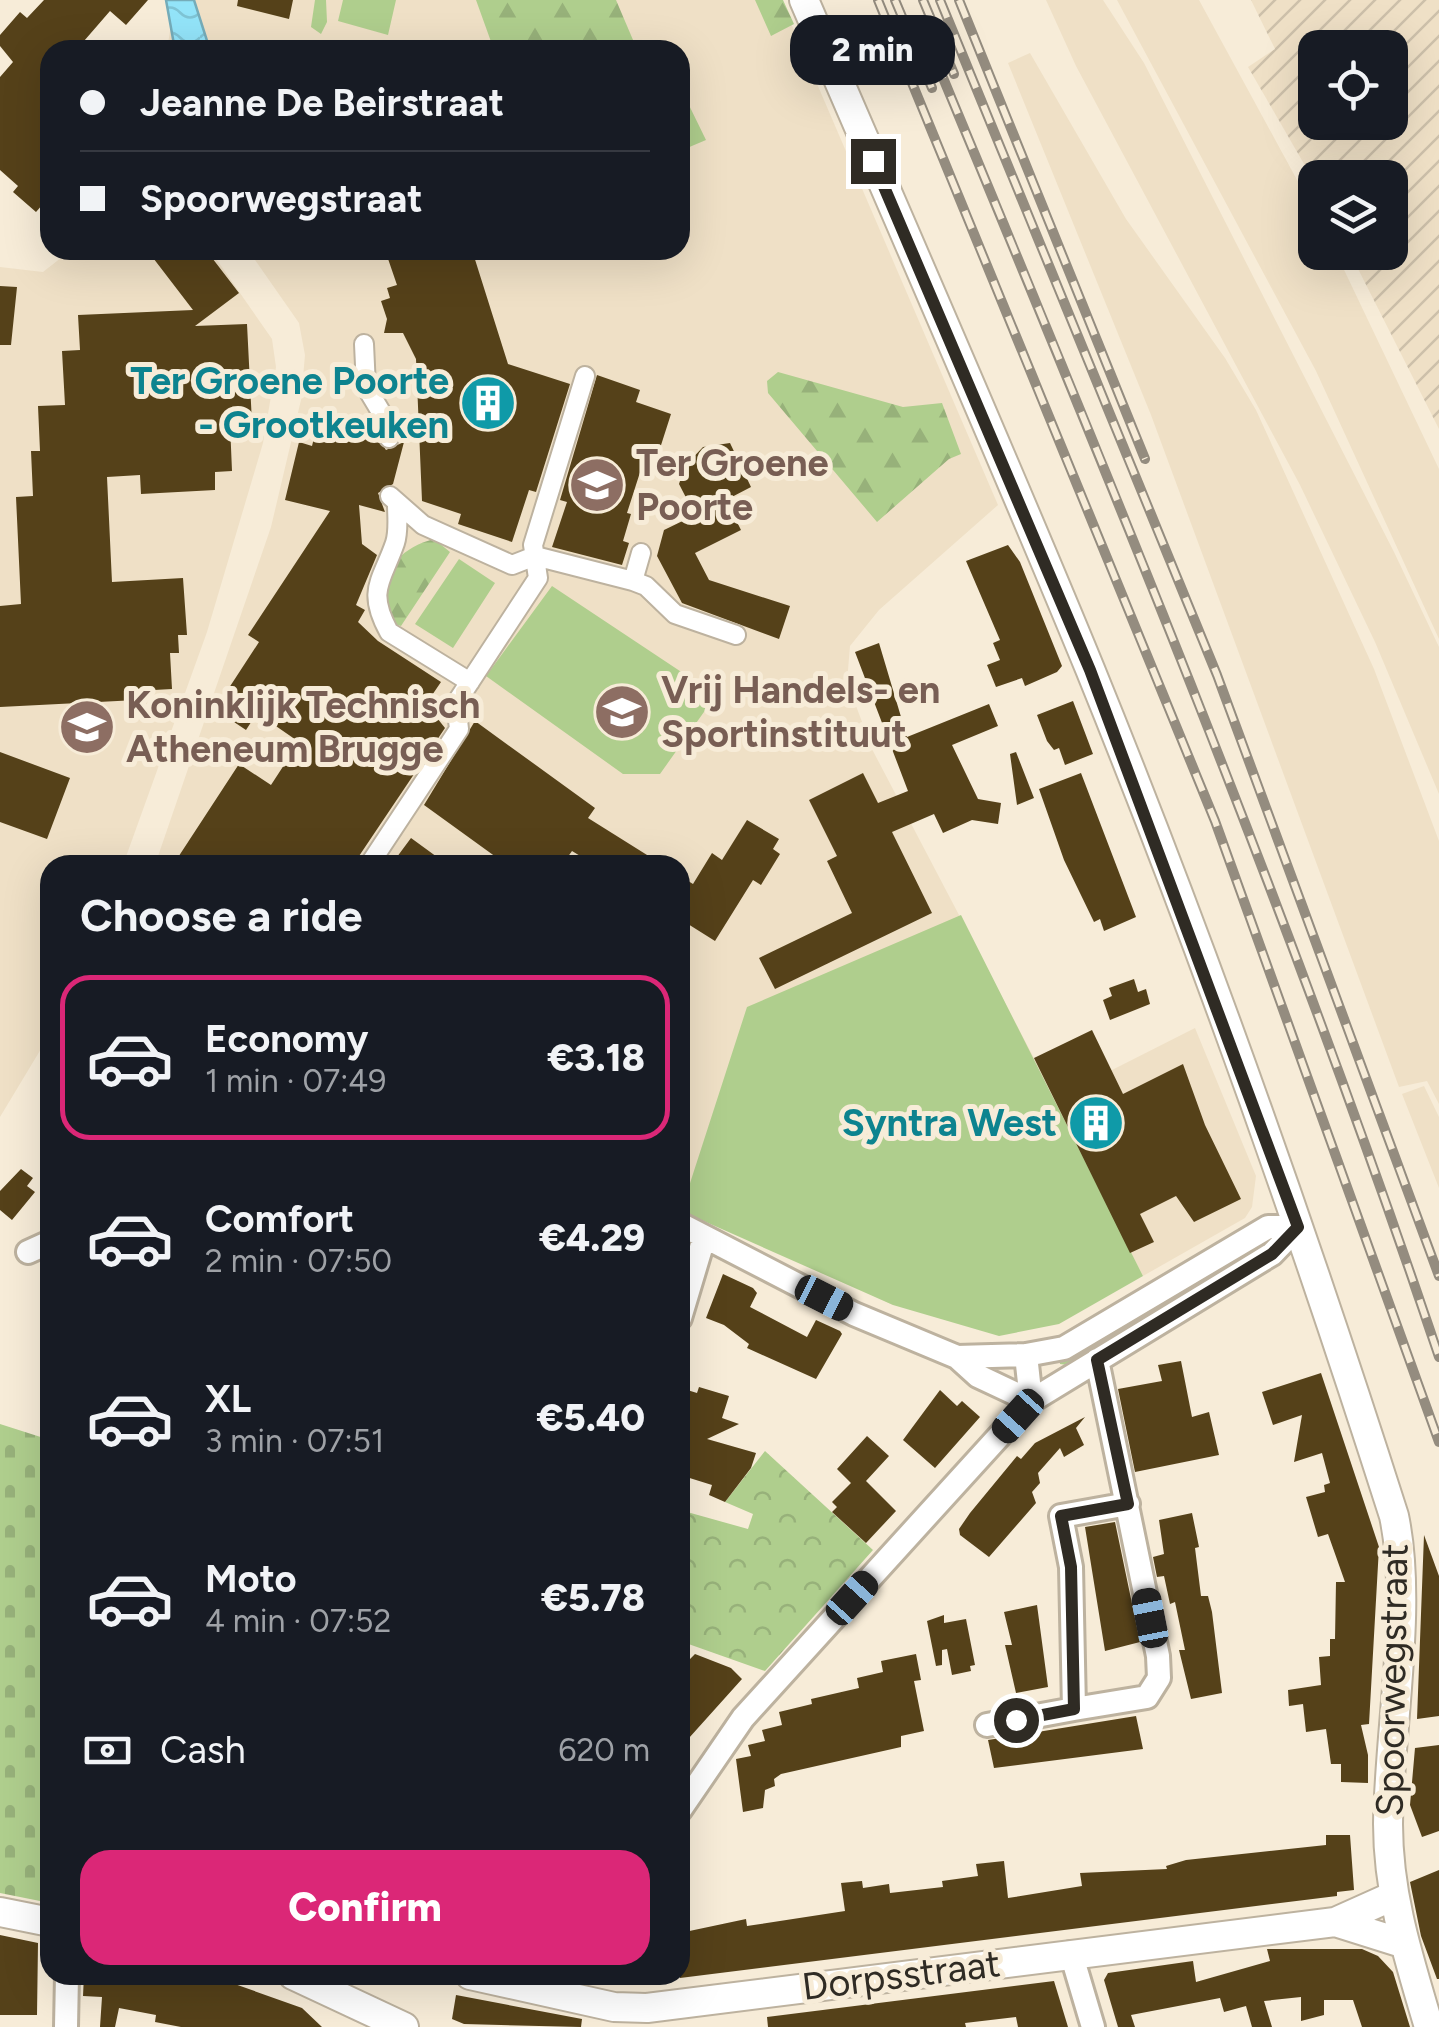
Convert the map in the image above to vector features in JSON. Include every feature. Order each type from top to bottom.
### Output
[{"type":"street","name":"Spoorwegstraat","points":[[804,0],[1090,670],[1298,1227],[1388,1500],[1398,1543],[1388,1824],[1393,1896],[1430,2027]]},
{"type":"street","points":[[364,344],[366,386],[384,417],[389,438]]},
{"type":"street","points":[[376,855],[458,729],[456,703],[538,578],[533,545],[585,376]]},
{"type":"street","points":[[470,682],[389,632],[382,619],[378,579],[394,548],[394,500],[423,524],[512,565],[535,556],[633,581],[646,586],[675,614],[736,635]]},
{"type":"street","points":[[633,581],[641,553]]},
{"type":"street","points":[[958,1357],[1026,1355],[1064,1348],[1268,1227],[1298,1227]]},
{"type":"street","points":[[690,1795],[743,1718],[1031,1402],[1272,1254],[1298,1227]]},
{"type":"street","points":[[690,1230],[854,1314],[958,1357],[978,1376],[1031,1402]]},
{"type":"street","points":[[690,1285],[704,1238]]},
{"type":"street","points":[[1196,1272],[1208,1292]]},
{"type":"street","points":[[1026,1355],[1031,1402]]},
{"type":"street","points":[[988,1725],[1147,1698],[1159,1678],[1097,1360]]},
{"type":"street","points":[[1074,1709],[1071,1567],[1061,1516],[1128,1504]]},
{"type":"street","points":[[690,1770],[704,1775]]},
{"type":"street","name":"Dorpsstraat","points":[[550,1985],[614,2007],[646,2008],[1335,1922],[1393,1896]]},
{"type":"street","points":[[0,1912],[40,1920]]},
{"type":"street","name":"Dorpsstraat","points":[[1335,1922],[1405,1944]]},
{"type":"street","points":[[1071,1953],[1093,2027]]},
{"type":"street","points":[[66,2027],[67,1985]]},
{"type":"street","points":[[315,1985],[404,2027]]},
{"type":"shaded area","name":"Ter Groene Poorte","points":[[194,0],[781,0],[998,505],[879,610],[850,646],[847,682],[873,751],[1034,1058],[1112,1070],[1195,1028],[1256,1176],[1252,1207],[1245,1218],[1143,1276],[1089,1170],[893,1305],[690,1208],[690,855],[158,855],[271,527],[301,400],[305,355],[299,323],[255,260],[690,260],[690,40],[169,40],[171,25]]},
{"type":"shaded area","points":[[1046,0],[1103,0],[1144,63],[1394,552],[1439,647],[1439,794],[1375,642],[1300,485],[1076,66]]},
{"type":"shaded area","points":[[1117,0],[1199,0],[1298,182],[1298,270],[1344,270],[1439,469],[1439,639],[1316,371]]},
{"type":"shaded area","points":[[1251,0],[1439,0],[1439,429],[1359,270],[1408,270],[1408,160],[1302,160],[1248,67],[1275,49]]},
{"type":"shaded area","points":[[1030,53],[1126,219],[1225,358],[1256,410],[1374,669],[1439,841],[1439,1104],[1427,1081],[1399,1087],[1151,415],[1008,63]]},
{"type":"shaded area","name":"Koninklijk Technisch Atheneum Brugge","points":[[58,260],[217,260],[272,339],[276,367],[263,443],[207,632],[127,855],[40,855],[40,1051],[0,1117],[0,267],[43,272]]},
{"type":"shaded area","points":[[1424,1086],[1439,1117],[1439,1188],[1402,1094]]},
{"type":"green space","points":[[315,0],[326,0],[327,22],[321,34],[311,27]]},
{"type":"green space","points":[[343,0],[396,0],[388,35],[338,21]]},
{"type":"green space","points":[[476,0],[616,0],[633,40],[490,40]]},
{"type":"green space","points":[[755,0],[783,0],[794,24],[771,36]]},
{"type":"green space","points":[[690,107],[706,140],[690,147]]},
{"type":"green space","points":[[778,372],[903,407],[942,403],[961,454],[949,459],[877,522],[768,393],[767,381]]},
{"type":"green space","points":[[434,539],[450,552],[401,626],[391,623],[385,594],[391,569],[407,551]]},
{"type":"green space","points":[[459,559],[495,583],[453,648],[415,624]]},
{"type":"green space","points":[[552,586],[716,695],[660,774],[623,774],[486,676]]},
{"type":"green space","points":[[961,915],[1143,1276],[1059,1324],[999,1336],[893,1305],[690,1215],[690,1183],[747,1007]]},
{"type":"green space","points":[[1190,1287],[1193,1291],[1068,1365],[1060,1364],[1059,1358]]},
{"type":"green space","points":[[0,1424],[40,1437],[40,1901],[0,1893]]},
{"type":"green space","points":[[765,1451],[873,1550],[765,1671],[690,1645],[690,1513],[748,1529],[753,1514],[725,1502]]},
{"type":"water","points":[[166,0],[194,0],[207,40],[173,40]]},
{"type":"building","points":[[44,0],[148,0],[126,25],[110,11],[85,40],[40,40],[40,207],[36,212],[13,192],[18,186],[0,170],[0,77],[13,62],[0,46],[0,35],[20,12],[27,18]]},
{"type":"building","points":[[238,0],[293,0],[289,19],[237,6]]},
{"type":"building","points":[[155,260],[214,260],[239,293],[195,326],[247,324],[252,423],[230,424],[232,471],[215,472],[215,490],[141,494],[140,475],[107,477],[112,582],[183,578],[187,635],[178,635],[179,653],[170,653],[172,689],[136,691],[137,700],[0,707],[0,606],[21,604],[16,497],[33,496],[31,451],[40,451],[38,406],[65,405],[62,351],[80,350],[78,315],[193,310]]},
{"type":"building","name":"Ter Groene Poorte - Grootkeuken","points":[[388,260],[475,260],[508,364],[570,384],[536,492],[529,490],[512,542],[458,524],[461,514],[422,501],[416,359],[403,333],[384,333],[387,319],[381,301],[390,298],[387,288],[397,285]]},
{"type":"building","points":[[0,286],[17,287],[11,345],[0,345]]},
{"type":"building","name":"Ter Groene Poorte","points":[[597,375],[640,390],[636,402],[671,414],[654,467],[643,463],[627,513],[631,514],[623,541],[629,543],[622,565],[552,547],[567,502],[560,500]]},
{"type":"building","points":[[318,422],[376,435],[386,450],[404,442],[393,484],[378,493],[385,512],[359,505],[362,544],[377,555],[356,605],[365,610],[358,622],[378,641],[441,682],[426,704],[445,728],[360,855],[180,855],[239,764],[271,785],[299,742],[257,713],[246,730],[225,716],[237,697],[227,691],[259,642],[248,635],[330,511],[285,500],[299,442],[312,446]]},
{"type":"building","points":[[730,443],[751,487],[726,500],[741,530],[695,553],[709,580],[790,606],[779,639],[682,603],[657,556],[664,530],[695,515],[679,484],[685,466],[703,447]]},
{"type":"building","points":[[1008,545],[1020,562],[1062,666],[1025,686],[1022,678],[996,687],[987,665],[1000,660],[993,643],[1000,640],[966,561]]},
{"type":"building","points":[[879,643],[907,737],[989,704],[998,726],[952,745],[978,799],[1001,803],[998,824],[972,820],[943,833],[934,814],[892,832],[932,913],[775,989],[759,958],[852,913],[827,861],[837,856],[809,800],[863,773],[878,803],[908,791],[855,652]]},
{"type":"building","points":[[1073,701],[1093,754],[1065,765],[1059,748],[1054,750],[1047,741],[1037,715]]},
{"type":"building","points":[[475,721],[595,808],[588,818],[647,855],[579,855],[572,851],[569,855],[493,855],[424,805]]},
{"type":"building","points":[[0,752],[70,778],[47,839],[0,822]]},
{"type":"building","points":[[1016,752],[1034,798],[1017,805],[1010,754]]},
{"type":"building","points":[[1081,773],[1136,917],[1104,931],[1100,919],[1094,922],[1064,860],[1039,789]]},
{"type":"building","points":[[747,820],[779,839],[773,849],[780,854],[761,885],[753,880],[715,941],[690,925],[690,882],[693,884],[712,853],[722,860]]},
{"type":"building","points":[[411,838],[434,855],[398,855]]},
{"type":"building","points":[[1134,979],[1138,992],[1146,989],[1150,1004],[1110,1020],[1103,1000],[1112,996],[1109,988]]},
{"type":"building","points":[[1092,1030],[1123,1094],[1183,1064],[1205,1125],[1241,1199],[1194,1222],[1176,1196],[1140,1214],[1154,1242],[1130,1253],[1034,1058]]},
{"type":"building","points":[[21,1169],[33,1178],[27,1186],[35,1192],[12,1220],[0,1210],[0,1191]]},
{"type":"building","points":[[723,1274],[753,1288],[757,1293],[750,1307],[807,1337],[816,1320],[840,1331],[842,1334],[816,1379],[747,1348],[749,1344],[724,1325],[706,1318]]},
{"type":"building","points":[[1181,1361],[1192,1417],[1209,1412],[1219,1455],[1135,1472],[1118,1389],[1162,1381],[1158,1365]]},
{"type":"building","points":[[1321,1373],[1379,1547],[1369,1724],[1361,1725],[1368,1755],[1368,1783],[1341,1782],[1341,1764],[1331,1764],[1326,1729],[1306,1732],[1303,1704],[1289,1706],[1288,1690],[1321,1685],[1319,1657],[1330,1656],[1330,1639],[1335,1639],[1336,1582],[1345,1582],[1328,1534],[1318,1537],[1306,1497],[1325,1492],[1324,1485],[1330,1483],[1322,1453],[1294,1462],[1302,1415],[1273,1425],[1262,1392]]},
{"type":"building","points":[[699,1387],[729,1396],[722,1418],[739,1424],[707,1439],[756,1453],[751,1468],[725,1502],[709,1495],[712,1485],[690,1478],[690,1391],[697,1393]]},
{"type":"building","points":[[940,1390],[957,1406],[962,1401],[980,1417],[935,1468],[903,1440]]},
{"type":"building","points":[[1085,1417],[1076,1428],[1084,1445],[1064,1457],[1060,1448],[1038,1473],[1040,1483],[1032,1492],[1036,1503],[989,1557],[960,1535],[959,1529],[970,1513],[1017,1456],[1021,1459],[1035,1443]]},
{"type":"building","points":[[867,1436],[889,1456],[866,1481],[896,1511],[866,1543],[832,1512],[837,1507],[832,1502],[851,1483],[837,1469]]},
{"type":"building","points":[[1192,1513],[1199,1547],[1195,1548],[1201,1596],[1208,1596],[1212,1612],[1222,1693],[1191,1699],[1179,1650],[1185,1650],[1175,1602],[1170,1604],[1164,1576],[1157,1577],[1153,1557],[1164,1554],[1159,1520]]},
{"type":"building","points":[[1115,1522],[1140,1642],[1105,1651],[1085,1527]]},
{"type":"building","points":[[1424,1535],[1439,1576],[1439,1716],[1417,1719]]},
{"type":"building","points":[[1037,1605],[1048,1687],[1016,1693],[1005,1645],[1012,1645],[1004,1612]]},
{"type":"building","points":[[944,1615],[944,1623],[966,1619],[975,1665],[970,1666],[971,1671],[952,1675],[947,1649],[942,1650],[942,1665],[936,1666],[927,1621]]},
{"type":"building","points":[[695,1654],[731,1668],[742,1679],[690,1737],[690,1659]]},
{"type":"building","points":[[916,1654],[921,1680],[914,1681],[924,1731],[901,1736],[901,1747],[781,1774],[774,1779],[775,1786],[765,1790],[763,1808],[743,1812],[736,1759],[751,1756],[748,1745],[765,1741],[762,1730],[782,1725],[779,1712],[812,1704],[811,1699],[859,1688],[857,1678],[883,1672],[881,1661]]},
{"type":"building","points":[[1136,1716],[1143,1749],[994,1768],[988,1740]]},
{"type":"building","points":[[1439,1745],[1439,1831],[1422,1837],[1410,1805],[1415,1748]]},
{"type":"building","points":[[1326,1835],[1350,1835],[1354,1890],[1337,1892],[1337,1896],[690,1977],[690,1931],[746,1919],[747,1926],[845,1911],[841,1883],[862,1881],[863,1888],[889,1884],[890,1893],[943,1887],[942,1881],[978,1876],[976,1864],[1004,1861],[1008,1898],[1082,1886],[1080,1873],[1167,1869],[1166,1866],[1186,1860],[1326,1845]]},
{"type":"building","points":[[1439,1870],[1437,1979],[1421,1936],[1410,1882]]},
{"type":"building","points":[[0,1935],[38,1943],[37,2015],[0,2015]]},
{"type":"building","points":[[1267,1949],[1362,1949],[1378,1956],[1393,1972],[1410,2027],[1362,2027],[1353,2000],[1324,2000],[1324,2015],[1301,2021],[1301,1997],[1264,2001],[1272,2027],[1252,2027],[1246,2006],[1224,2012],[1220,1998],[1131,2015],[1135,2027],[1118,2027],[1104,1980],[1108,1973],[1193,1961],[1196,1982],[1270,1961]]},
{"type":"building","points":[[1054,1981],[1068,2027],[1018,2027],[1016,2017],[965,2023],[966,2027],[768,2027],[767,2017]]},
{"type":"building","points":[[84,1985],[237,1985],[302,2008],[322,2027],[181,2027],[155,2022],[156,2015],[119,2008],[115,2027],[100,2027],[102,1997],[83,1996]]},
{"type":"building","points":[[456,1995],[582,2019],[581,2027],[464,2024],[452,2019]]},
{"type":"railway","points":[[878,0],[1215,821],[1439,1442]]},
{"type":"railway","points":[[895,0],[932,88]]},
{"type":"railway","points":[[923,0],[954,74]]},
{"type":"railway","points":[[940,0],[1217,675],[1439,1276]]},
{"type":"railway","points":[[959,0],[1145,459]]},
{"type":"railway","points":[[936,61],[1262,866],[1439,1357]]},
{"type":"place","name":"Ter Groene Poorte - Grootkeuken","points":[[488,403]]},
{"type":"place","name":"Ter Groene Poorte","points":[[597,485]]},
{"type":"place","name":"Vrij Handels- en Sportinstituut","points":[[622,712]]},
{"type":"place","name":"Koninklijk Technisch Atheneum Brugge","points":[[87,727]]},
{"type":"place","name":"Syntra West","points":[[1096,1123]]},
{"type":"route","points":[[873,161],[1090,670],[1229,1032],[1298,1227],[1272,1254],[1097,1360],[1128,1504],[1061,1516],[1071,1567],[1074,1709],[1016,1720]]}]
